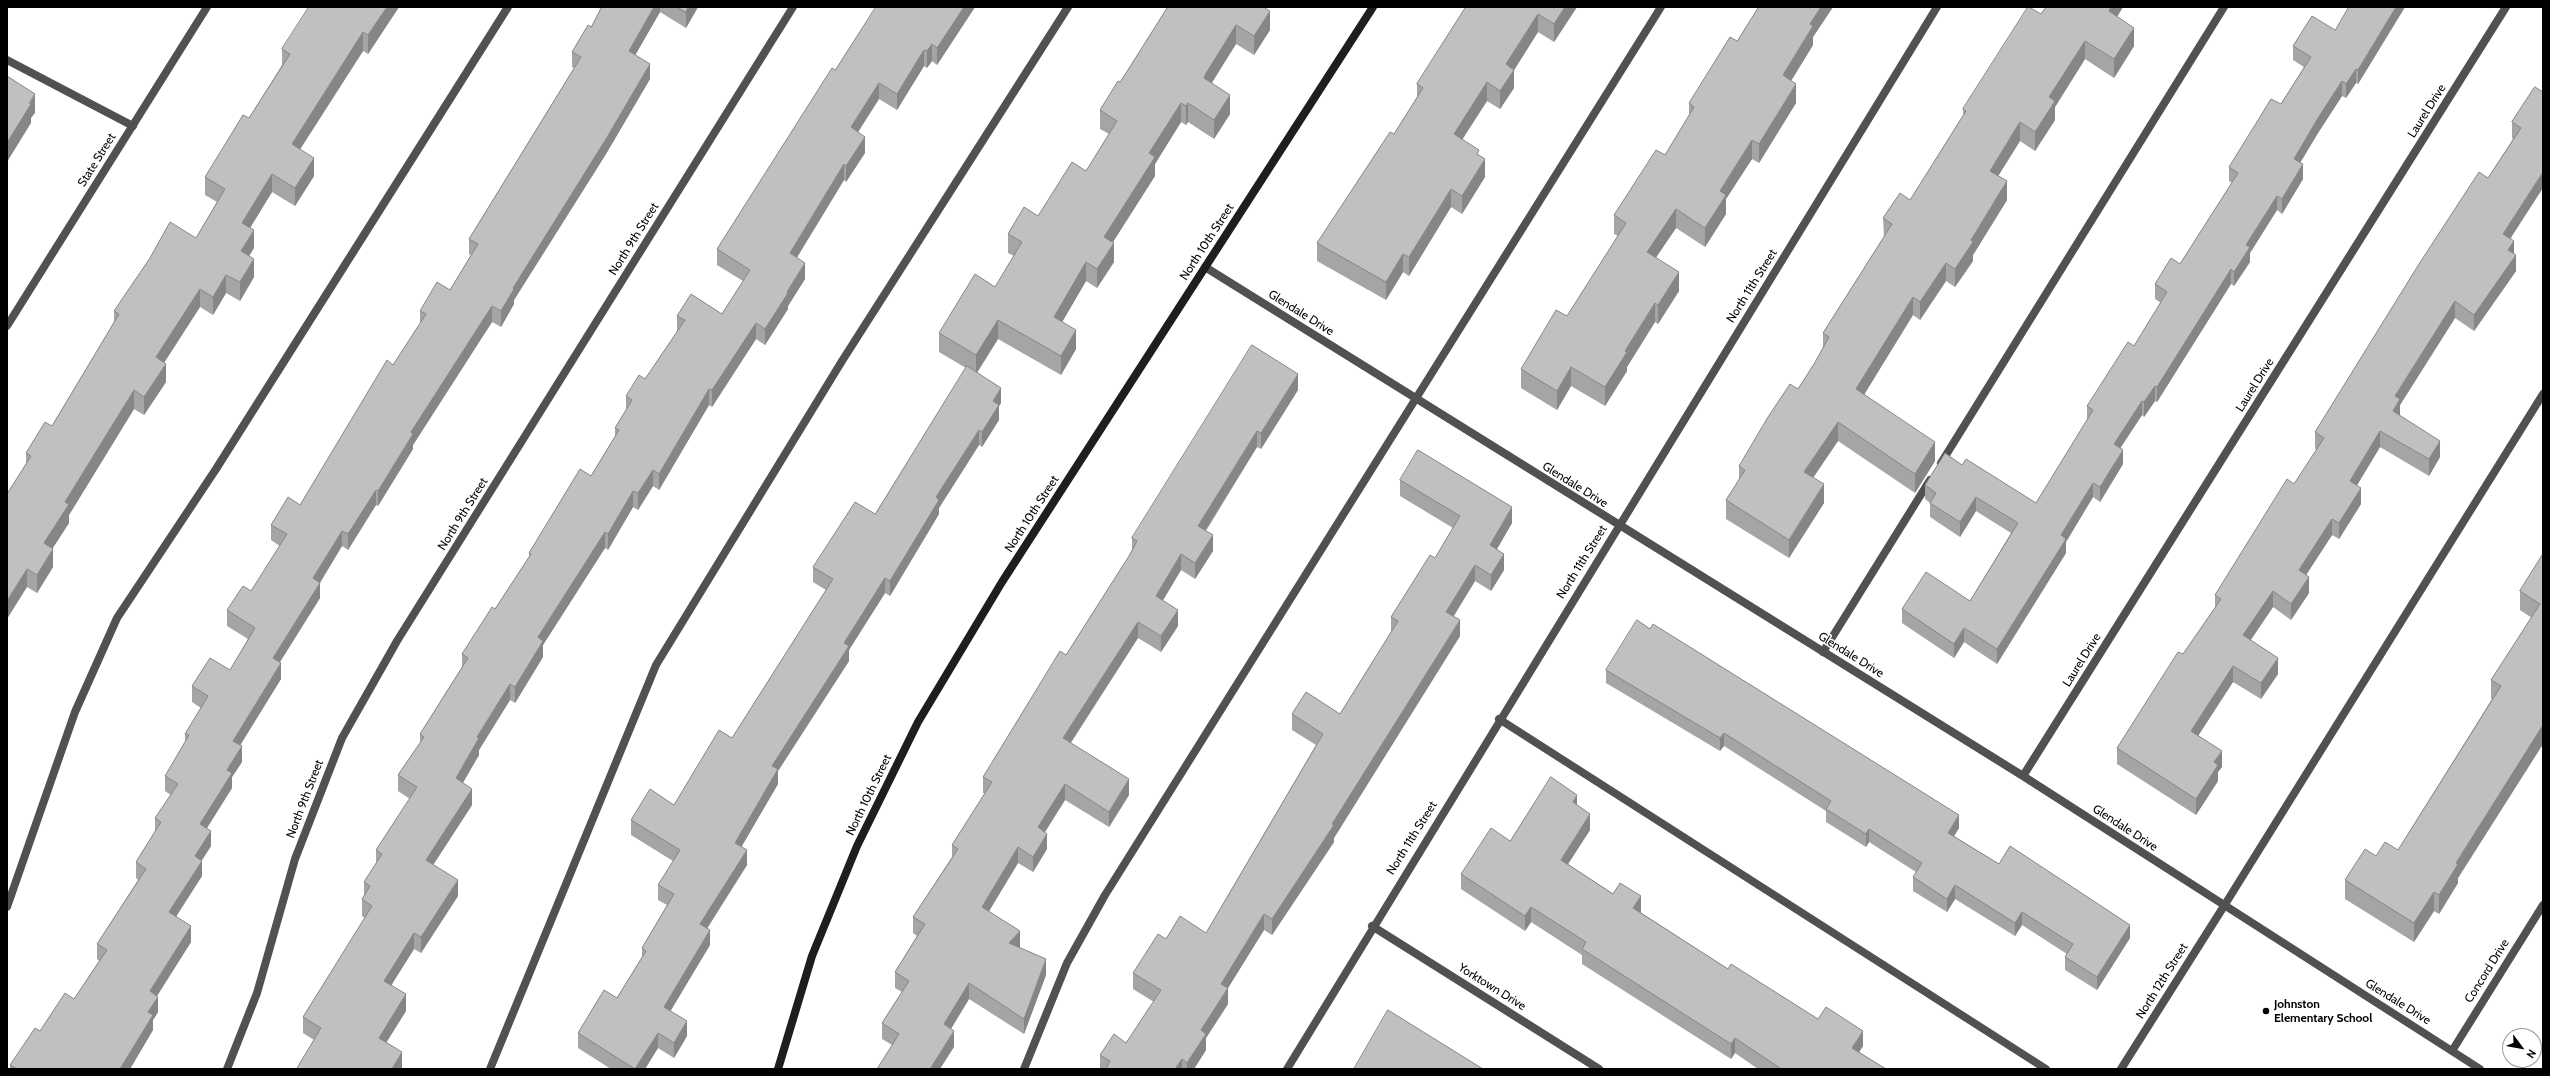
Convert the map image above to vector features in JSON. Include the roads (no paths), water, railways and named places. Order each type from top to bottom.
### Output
[{"type":"main road","name":"North 10th Street","points":[[778,1069],[812,956],[857,846],[918,722],[1002,582],[1373,7]]},
{"type":"street","name":"State Street","points":[[7,326],[207,7]]},
{"type":"street","points":[[7,908],[75,712],[117,618],[220,463],[508,7]]},
{"type":"street","name":"North 9th Street","points":[[227,1069],[257,993],[295,859],[342,738],[397,641],[793,7]]},
{"type":"street","points":[[490,1069],[656,665],[842,361],[1068,7]]},
{"type":"street","points":[[1024,1069],[1067,963],[1105,895],[1417,400],[1525,222],[1661,7]]},
{"type":"street","name":"North 11th Street","points":[[1287,1069],[1372,926],[1938,7]]},
{"type":"street","points":[[1823,652],[2224,7]]},
{"type":"street","name":"Laurel Drive","points":[[2023,776],[2506,7]]},
{"type":"street","points":[[7,60],[133,126]]},
{"type":"street","name":"Glendale Drive","points":[[1205,267],[1618,526],[2023,776],[2480,1069]]},
{"type":"street","name":"North 12th Street","points":[[2121,1069],[2543,394]]},
{"type":"street","points":[[1499,719],[2046,1069]]},
{"type":"street","name":"Concord Drive","points":[[2452,1051],[2543,905]]},
{"type":"street","name":"Yorktown Drive","points":[[1372,926],[1600,1069]]},
{"type":"place","name":"Johnston Elementary School","points":[[2266,1011]]}]
